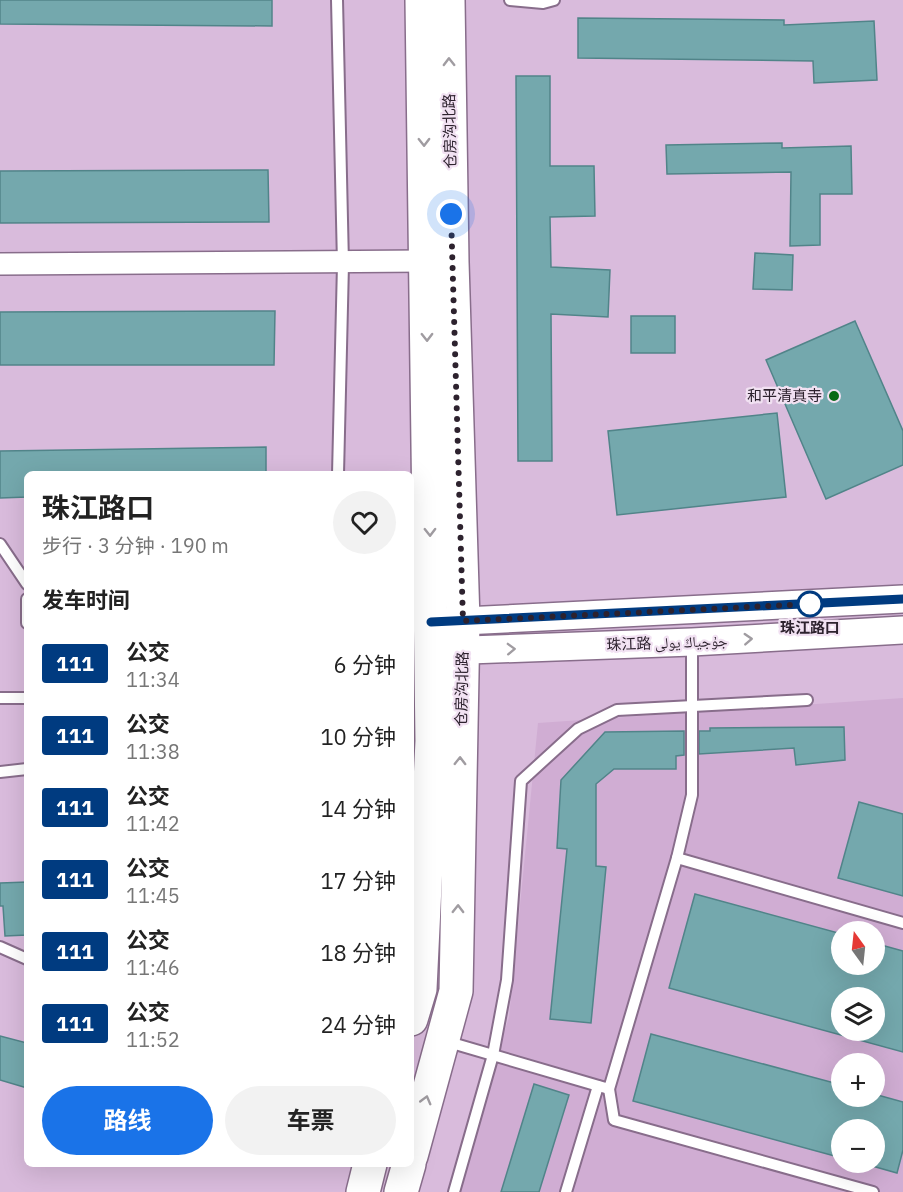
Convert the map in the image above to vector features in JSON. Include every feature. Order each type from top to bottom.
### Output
[{"type":"main road","name":"仓房沟北路","points":[[414,1145],[456,991],[447,636],[426,261],[422,0]]},
{"type":"main road","name":"仓房沟北路","points":[[414,1009],[420,988],[419,847],[447,636],[452,262],[448,0]]},
{"type":"main road","points":[[363,1192],[369,1167]]},
{"type":"main road","points":[[401,1192],[408,1167]]},
{"type":"street","points":[[0,264],[343,264],[426,261]]},
{"type":"street","name":"珠江路 جۇجياڭ يولى","points":[[447,636],[903,599]]},
{"type":"street","name":"珠江路 جۇجياڭ يولى","points":[[447,636],[692,642],[903,630]]},
{"type":"lane","points":[[337,0],[343,264],[338,471]]},
{"type":"lane","points":[[510,0],[543,3],[554,0]]},
{"type":"lane","points":[[0,544],[24,580]]},
{"type":"lane","points":[[566,1192],[604,1088],[677,858],[692,795],[692,642]]},
{"type":"lane","points":[[0,698],[24,698]]},
{"type":"lane","points":[[454,1192],[493,1055],[507,980],[521,781],[578,729],[617,710],[807,700]]},
{"type":"lane","points":[[0,772],[24,769]]},
{"type":"lane","points":[[677,858],[903,923]]},
{"type":"lane","points":[[0,947],[24,957]]},
{"type":"lane","points":[[443,1040],[604,1088]]},
{"type":"lane","points":[[604,1088],[614,1120],[873,1192]]},
{"type":"shaded area","points":[[903,698],[903,1192],[454,1192],[509,1017],[538,723]]},
{"type":"building","points":[[0,0],[272,0],[272,26],[0,24]]},
{"type":"building","points":[[578,18],[784,20],[784,25],[874,21],[877,80],[814,83],[813,61],[578,58]]},
{"type":"building","points":[[516,76],[550,76],[550,166],[594,166],[595,216],[550,217],[551,267],[610,270],[608,317],[551,314],[552,461],[518,461]]},
{"type":"building","points":[[782,143],[782,148],[851,146],[852,194],[820,194],[820,245],[790,246],[791,172],[667,174],[666,145]]},
{"type":"building","points":[[268,170],[269,222],[0,223],[0,171]]},
{"type":"building","points":[[755,253],[793,255],[792,290],[753,289]]},
{"type":"building","points":[[275,311],[274,365],[0,365],[0,312]]},
{"type":"building","points":[[631,316],[675,316],[675,353],[631,353]]},
{"type":"building","name":"和平清真寺","points":[[855,321],[903,431],[903,465],[826,499],[766,360]]},
{"type":"building","points":[[777,413],[786,497],[617,515],[608,431]]},
{"type":"building","points":[[266,447],[266,471],[24,471],[24,497],[0,498],[0,451]]},
{"type":"building","points":[[844,727],[845,760],[796,765],[794,748],[699,754],[699,731],[710,731],[710,728]]},
{"type":"building","points":[[684,731],[684,755],[676,756],[676,769],[614,769],[596,784],[596,866],[606,867],[591,1023],[550,1019],[567,849],[557,848],[561,780],[605,732]]},
{"type":"building","points":[[859,802],[903,814],[903,896],[838,878]]},
{"type":"building","points":[[24,882],[24,935],[5,936],[3,906],[0,906],[0,883]]},
{"type":"building","points":[[695,894],[831,931],[831,975],[885,975],[885,946],[903,951],[903,1052],[863,1041],[885,1041],[885,987],[831,987],[831,1032],[669,988]]},
{"type":"building","points":[[651,1034],[831,1082],[831,1107],[885,1107],[885,1097],[903,1102],[903,1150],[897,1173],[885,1170],[885,1119],[831,1119],[831,1155],[633,1101]]},
{"type":"building","points":[[0,1036],[24,1042],[24,1087],[0,1080]]},
{"type":"building","points":[[534,1084],[569,1095],[539,1192],[501,1192]]},
{"type":"bus line","name":"111","points":[[431,622],[903,599]]},
{"type":"place","name":"和平清真寺","points":[[834,396]]},
{"type":"place","name":"珠江路口","points":[[810,604]]},
{"type":"route","points":[[451,214],[457,484],[463,621],[810,604]]}]
